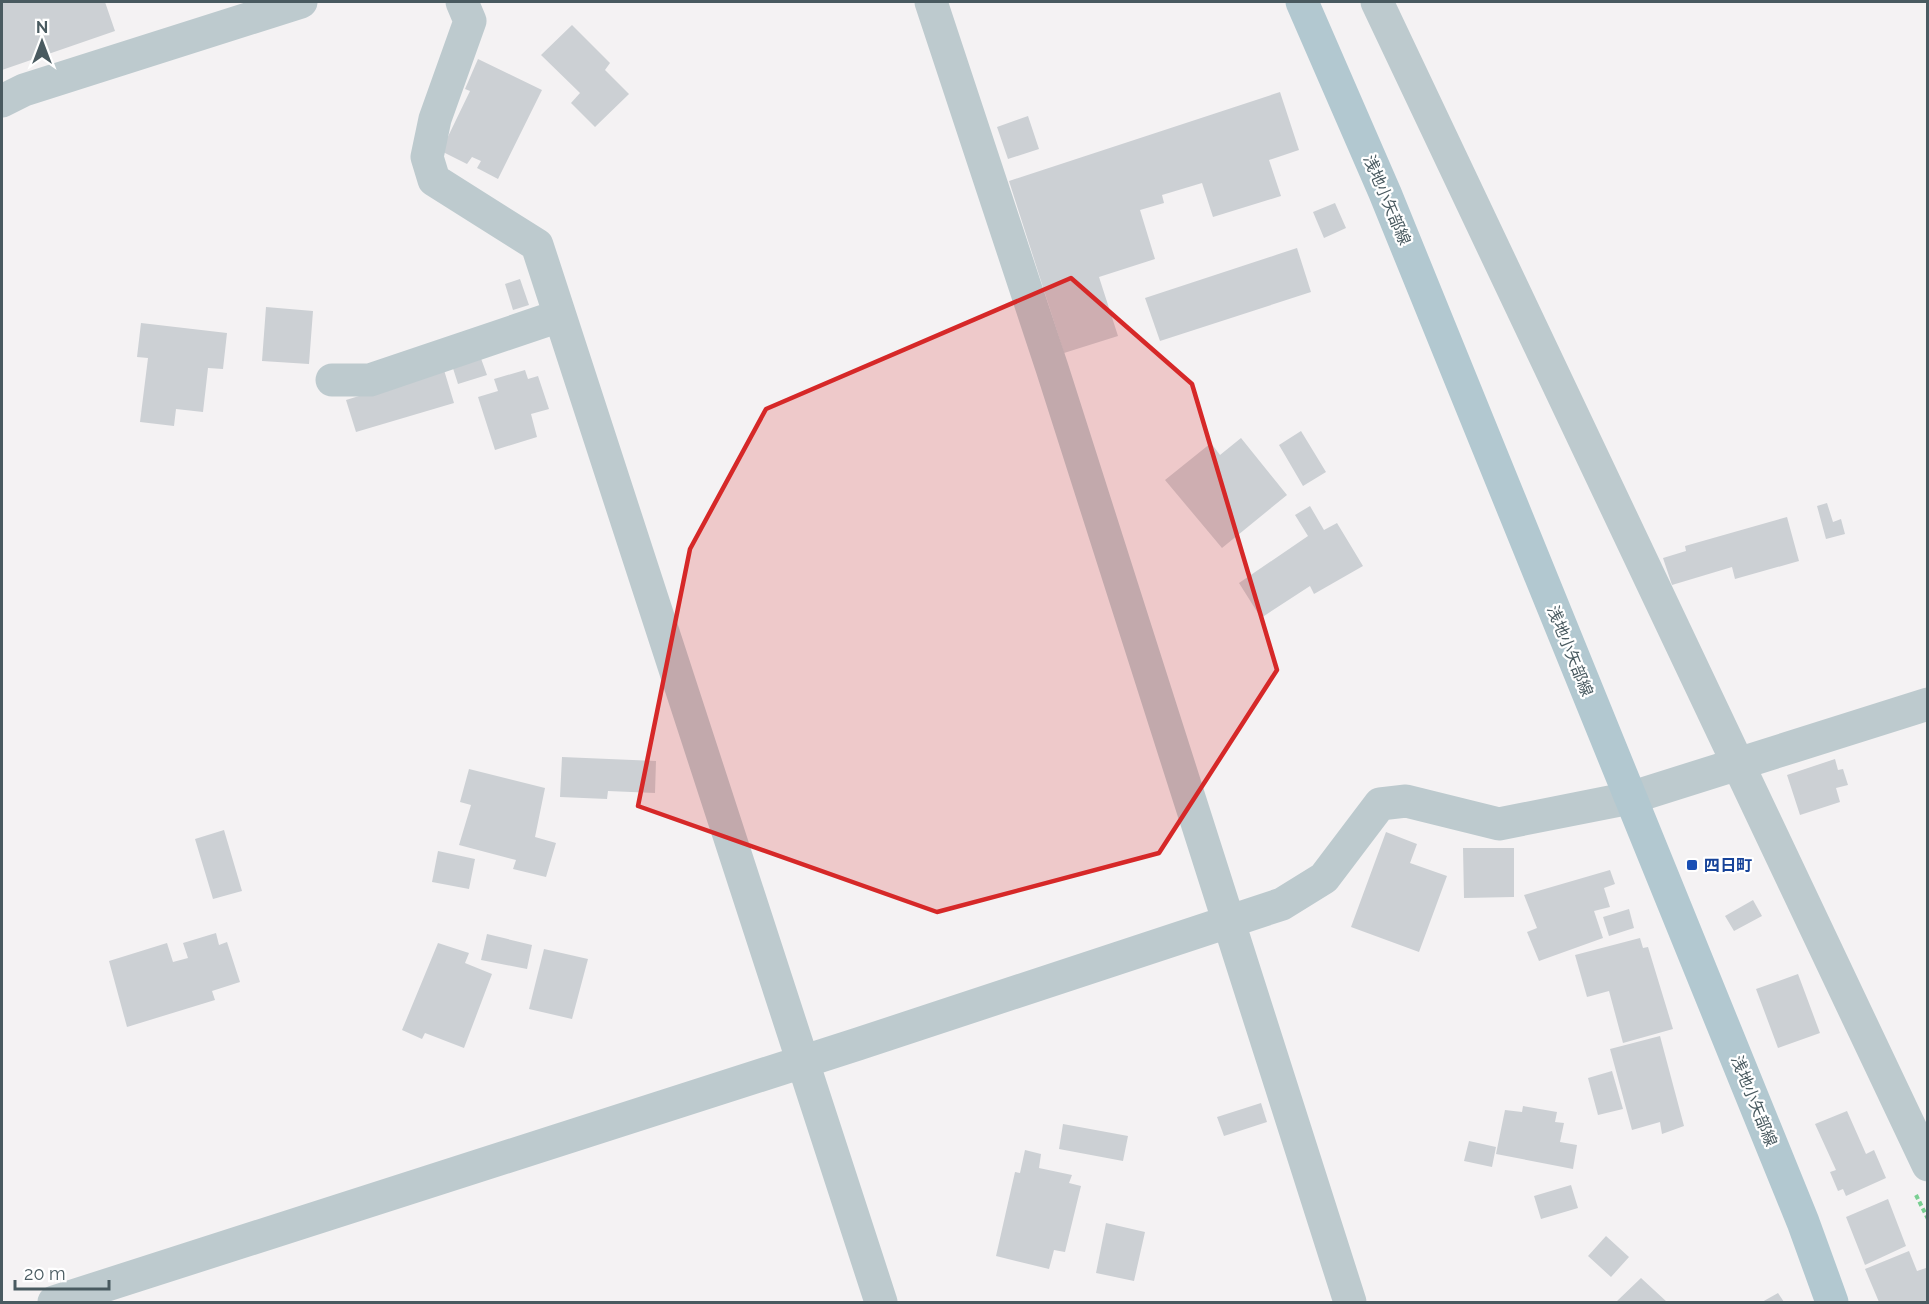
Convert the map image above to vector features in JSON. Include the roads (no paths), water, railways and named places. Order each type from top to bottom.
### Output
[{"type":"main road","name":"浅地小矢部線","points":[[1302,2],[1385,193],[1799,1211],[1832,1302]]},
{"type":"street","points":[[2,101],[24,90],[301,2]]},
{"type":"street","points":[[462,2],[470,21],[435,119],[427,157],[434,180],[537,245],[881,1302]]},
{"type":"street","points":[[931,2],[1052,368],[1350,1302]]},
{"type":"street","points":[[1377,2],[1928,1166]]},
{"type":"street","points":[[332,380],[370,380],[559,316]]},
{"type":"street","points":[[54,1302],[803,1059],[858,1044],[1282,904],[1323,878],[1380,804],[1406,801],[1498,824],[1630,798],[1928,704]]},
{"type":"place","name":"四日町","points":[[1692,865]]}]
